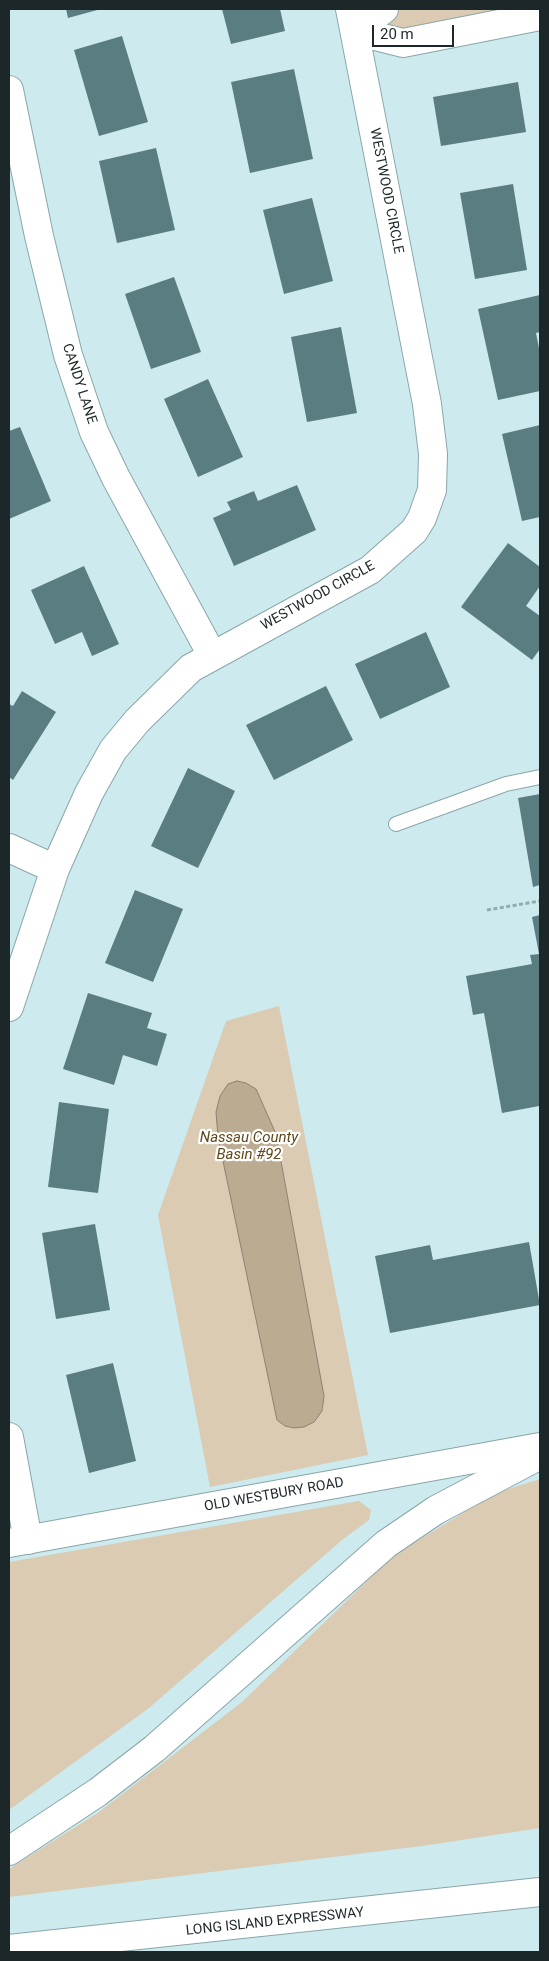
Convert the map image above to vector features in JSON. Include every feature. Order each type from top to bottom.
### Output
[{"type":"main road","points":[[353,20],[384,9]]},
{"type":"main road","points":[[353,20],[403,43],[540,16]]},
{"type":"main road","name":"WESTWOOD CIRCLE","points":[[9,1007],[55,869],[89,793],[114,750],[138,721],[184,675],[212,654],[370,570],[414,531],[422,518],[432,490],[434,454],[427,404],[353,20]]},
{"type":"main road","name":"CANDY LANE","points":[[9,90],[39,236],[68,355],[94,432],[116,478],[212,654]]},
{"type":"main road","points":[[9,848],[55,869]]},
{"type":"main road","points":[[9,1437],[18,1542]]},
{"type":"main road","name":"OLD WESTBURY ROAD","points":[[18,1542],[540,1447]]},
{"type":"main road","points":[[9,1851],[98,1792],[154,1749],[386,1544],[436,1510],[540,1456]]},
{"type":"main road","name":"LONG ISLAND EXPRESSWAY","points":[[9,1949],[540,1892]]},
{"type":"lane","points":[[396,824],[506,784],[540,777]]},
{"type":"path","points":[[488,910],[540,901]]},
{"type":"shaded area","points":[[384,9],[540,9],[403,43],[355,31]]},
{"type":"shaded area","points":[[279,1006],[368,1455],[210,1487],[158,1215],[226,1021]]},
{"type":"shaded area","points":[[540,1479],[540,1828],[422,1846],[9,1897],[9,1869],[99,1812],[242,1702],[394,1555],[496,1493]]},
{"type":"shaded area","points":[[359,1501],[371,1510],[369,1520],[342,1540],[149,1708],[9,1810],[9,1562]]},
{"type":"water","name":"Nassau County Basin #92","points":[[237,1081],[246,1083],[256,1089],[276,1134],[324,1396],[322,1411],[314,1422],[304,1427],[294,1428],[285,1426],[277,1420],[218,1137],[216,1112],[220,1096],[228,1084]]},
{"type":"building","points":[[66,9],[101,9],[68,18]]},
{"type":"building","points":[[222,9],[280,9],[285,31],[231,44]]},
{"type":"building","points":[[122,36],[148,122],[99,136],[74,50]]},
{"type":"building","points":[[294,69],[313,159],[250,173],[231,82]]},
{"type":"building","points":[[518,82],[526,132],[441,146],[433,97]]},
{"type":"building","points":[[156,148],[175,230],[117,243],[99,161]]},
{"type":"building","points":[[513,184],[527,270],[475,279],[460,193]]},
{"type":"building","points":[[312,198],[333,281],[284,294],[263,210]]},
{"type":"building","points":[[174,277],[201,352],[151,369],[125,294]]},
{"type":"building","points":[[540,295],[540,332],[536,333],[540,353],[540,391],[498,400],[478,309]]},
{"type":"building","points":[[341,327],[357,413],[307,422],[291,337]]},
{"type":"building","points":[[208,379],[243,457],[198,477],[164,399]]},
{"type":"building","points":[[540,425],[540,517],[522,521],[502,434]]},
{"type":"building","points":[[20,427],[51,501],[9,519],[9,431]]},
{"type":"building","points":[[297,485],[316,530],[234,566],[213,518],[231,510],[227,502],[254,491],[258,501]]},
{"type":"building","points":[[508,543],[540,567],[540,586],[526,606],[540,616],[540,649],[532,660],[461,607]]},
{"type":"building","points":[[84,566],[119,644],[92,656],[82,632],[55,644],[31,590]]},
{"type":"building","points":[[426,632],[450,687],[380,719],[355,664]]},
{"type":"building","points":[[326,686],[353,740],[274,780],[246,725]]},
{"type":"building","points":[[22,691],[56,712],[13,780],[9,777],[9,704],[13,706]]},
{"type":"building","points":[[188,768],[235,791],[198,868],[151,846]]},
{"type":"building","points":[[540,794],[540,885],[533,887],[518,798]]},
{"type":"building","points":[[135,890],[183,909],[153,982],[105,963]]},
{"type":"building","points":[[540,915],[540,1110],[539,1106],[502,1113],[484,1013],[473,1015],[466,976],[532,964],[530,955],[539,954],[532,917]]},
{"type":"building","points":[[88,993],[152,1013],[147,1028],[167,1034],[157,1066],[123,1055],[114,1085],[63,1069]]},
{"type":"building","points":[[59,1102],[109,1109],[98,1193],[48,1187]]},
{"type":"building","points":[[95,1224],[110,1310],[56,1319],[42,1233]]},
{"type":"building","points":[[529,1242],[540,1305],[390,1333],[375,1256],[430,1245],[433,1260]]},
{"type":"building","points":[[113,1363],[136,1461],[89,1473],[66,1375]]}]
